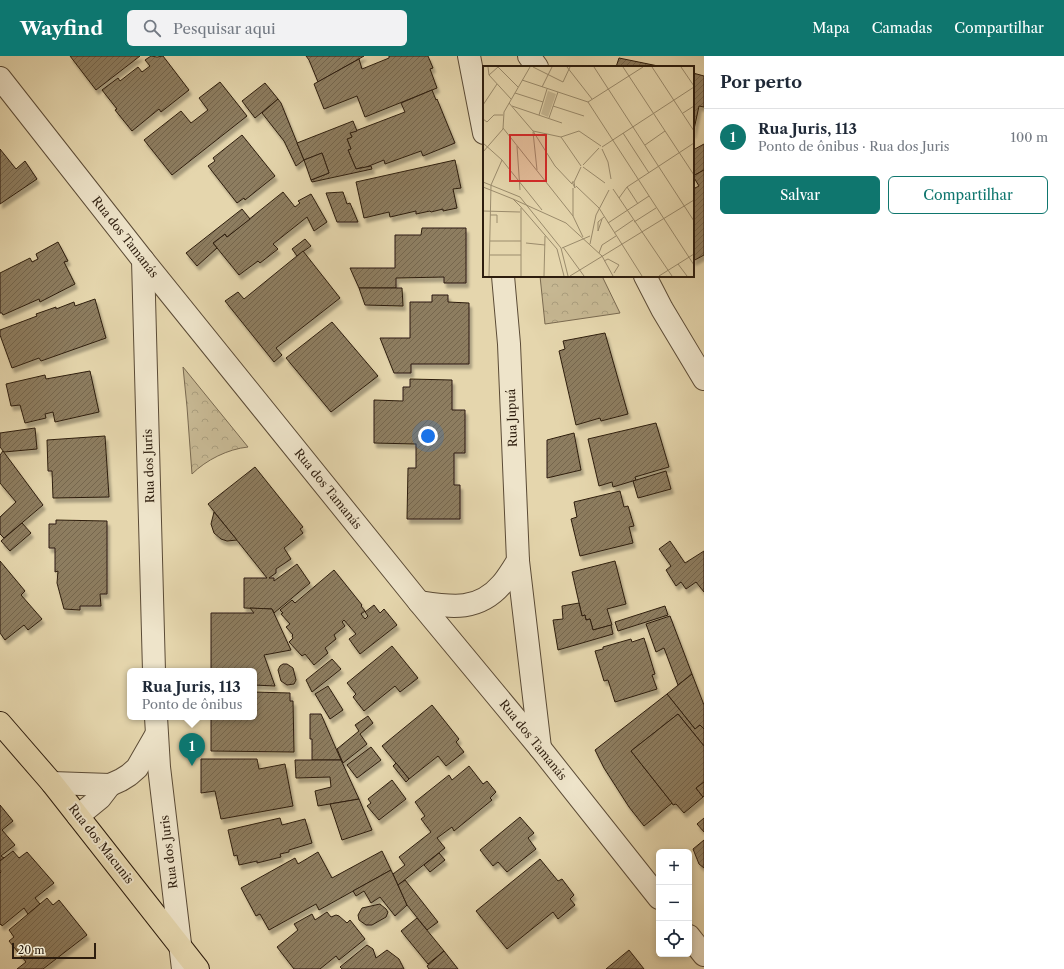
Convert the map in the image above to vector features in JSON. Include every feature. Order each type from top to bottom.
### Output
[{"type":"main road","name":"Rua dos Macunis","points":[[0,723],[52,783],[198,969]]},
{"type":"street","points":[[469,56],[483,127]]},
{"type":"street","points":[[529,56],[536,66]]},
{"type":"street","name":"Rua dos Tamanás","points":[[0,78],[143,260],[418,602],[540,748],[656,894]]},
{"type":"street","name":"Rua dos Juris","points":[[143,260],[154,668]]},
{"type":"street","name":"Rua Jupuá","points":[[503,277],[509,344],[518,561],[540,748]]},
{"type":"street","points":[[646,277],[662,309],[704,379]]},
{"type":"street","points":[[418,602],[455,607],[481,601],[494,592],[518,561]]},
{"type":"street","name":"Rua dos Juris","points":[[78,816],[100,798],[110,785],[129,775],[137,768],[156,726]]},
{"type":"street","name":"Rua dos Juris","points":[[156,726],[172,875],[182,948],[183,969]]},
{"type":"street","name":"Rua dos Juris","points":[[52,783],[110,785]]},
{"type":"street","points":[[692,940],[704,955]]},
{"type":"green space","points":[[540,277],[602,277],[620,313],[545,324]]},
{"type":"green space","points":[[183,367],[248,447],[233,450],[218,456],[204,464],[192,474],[187,407]]},
{"type":"building","points":[[70,56],[140,56],[96,90]]},
{"type":"building","points":[[151,56],[163,56],[189,90],[161,112],[159,109],[132,131],[115,110],[117,109],[102,90],[118,78],[120,81],[138,67],[142,72],[150,66],[145,60]]},
{"type":"building","points":[[306,56],[364,56],[318,82]]},
{"type":"building","points":[[389,56],[428,56],[433,68],[430,69],[437,88],[365,117],[357,96],[324,109],[314,84],[359,59],[362,69],[389,58]]},
{"type":"building","points":[[619,58],[658,66],[616,66]]},
{"type":"building","points":[[694,73],[704,76],[704,107],[699,106],[694,129]]},
{"type":"building","points":[[220,82],[247,116],[172,175],[144,140],[181,111],[191,123],[208,110],[199,98]]},
{"type":"building","points":[[265,83],[278,99],[255,118],[242,101]]},
{"type":"building","points":[[432,90],[455,143],[423,156],[421,151],[385,164],[384,160],[364,168],[356,169],[348,150],[351,149],[347,139],[352,137],[350,133],[405,112],[401,103]]},
{"type":"building","points":[[278,99],[304,160],[296,166],[284,141],[262,113]]},
{"type":"building","points":[[353,121],[357,131],[350,133],[352,137],[347,139],[351,149],[348,150],[356,169],[371,166],[372,169],[312,182],[311,180],[329,173],[322,153],[304,160],[297,143]]},
{"type":"building","points":[[242,135],[275,176],[245,200],[244,198],[237,203],[208,166],[215,161],[213,158]]},
{"type":"building","points":[[704,144],[704,170],[694,175],[694,149]]},
{"type":"building","points":[[0,149],[16,169],[25,161],[37,179],[0,204]]},
{"type":"building","points":[[322,153],[329,173],[311,180],[304,160]]},
{"type":"building","points":[[455,160],[461,188],[453,189],[457,208],[416,214],[416,211],[390,217],[389,212],[364,218],[356,182]]},
{"type":"building","points":[[704,170],[704,255],[694,260],[694,188],[699,186],[694,175]]},
{"type":"building","points":[[283,192],[295,207],[300,203],[298,201],[311,194],[327,222],[314,231],[307,217],[273,244],[278,249],[260,263],[258,261],[239,275],[213,243],[225,234],[227,237]]},
{"type":"building","points":[[343,192],[347,204],[350,203],[358,222],[337,222],[326,193]]},
{"type":"building","points":[[242,209],[250,219],[227,237],[225,234],[213,243],[217,248],[197,266],[186,253]]},
{"type":"building","points":[[422,228],[466,228],[466,283],[444,283],[444,277],[396,278],[396,288],[359,288],[350,268],[395,268],[395,235],[421,235]]},
{"type":"building","points":[[305,239],[311,246],[297,256],[292,249]]},
{"type":"building","points":[[58,242],[68,261],[64,262],[75,284],[40,302],[39,299],[3,315],[0,313],[0,273],[30,258],[32,262],[38,259],[36,254]]},
{"type":"building","points":[[303,251],[340,298],[276,348],[282,355],[274,362],[225,301],[238,292],[244,299]]},
{"type":"building","points":[[359,288],[402,288],[403,306],[365,305]]},
{"type":"building","points":[[432,295],[448,295],[448,302],[469,303],[469,364],[411,364],[411,373],[394,373],[380,338],[410,338],[410,302],[432,302]]},
{"type":"building","points":[[95,299],[106,338],[41,361],[39,358],[12,368],[0,335],[0,330],[56,307],[56,309],[74,302],[75,306]]},
{"type":"building","points":[[332,322],[378,376],[331,412],[286,358]]},
{"type":"building","points":[[605,333],[628,414],[601,421],[600,418],[576,425],[559,351],[565,349],[563,341]]},
{"type":"building","points":[[90,371],[99,412],[55,422],[53,412],[45,414],[46,418],[25,423],[20,405],[11,406],[6,384],[45,375],[46,379]]},
{"type":"building","points":[[410,379],[452,380],[452,410],[465,410],[465,453],[454,453],[454,485],[460,485],[460,519],[407,519],[408,468],[416,468],[416,444],[374,443],[374,400],[403,401],[403,387],[410,387]]},
{"type":"building","points":[[656,423],[669,467],[635,477],[636,480],[613,487],[612,482],[599,486],[588,439]]},
{"type":"building","points":[[35,428],[37,449],[4,452],[0,447],[0,433]]},
{"type":"building","points":[[574,433],[581,470],[547,478],[547,440]]},
{"type":"building","points":[[105,436],[109,497],[53,498],[52,471],[48,471],[47,440]]},
{"type":"building","points":[[3,451],[43,505],[4,538],[0,534],[0,517],[16,502],[0,483],[0,455]]},
{"type":"building","points":[[255,467],[303,527],[300,529],[303,533],[284,548],[291,559],[276,569],[276,573],[269,578],[274,578],[274,581],[297,564],[310,583],[274,613],[272,609],[244,608],[244,578],[267,578],[208,504]]},
{"type":"building","points":[[666,471],[671,489],[638,498],[633,481]]},
{"type":"building","points":[[620,491],[624,507],[628,506],[634,526],[629,527],[633,543],[580,556],[571,519],[577,517],[574,502]]},
{"type":"building","points":[[214,512],[237,540],[227,541],[221,539],[214,533],[211,524]]},
{"type":"building","points":[[56,520],[107,521],[107,594],[100,594],[101,606],[80,606],[80,610],[64,609],[57,583],[58,571],[55,572],[55,548],[49,548],[49,524],[56,524]]},
{"type":"building","points":[[22,523],[31,533],[10,551],[1,541]]},
{"type":"building","points":[[670,541],[685,563],[704,551],[704,592],[696,582],[686,589],[681,582],[676,586],[666,570],[671,566],[659,549]]},
{"type":"building","points":[[0,561],[25,591],[21,595],[42,619],[28,630],[24,625],[5,640],[0,633]]},
{"type":"building","points":[[615,561],[626,604],[607,609],[612,625],[593,630],[590,619],[586,620],[585,615],[582,616],[572,572]]},
{"type":"building","points":[[334,570],[362,605],[361,606],[365,611],[361,614],[365,619],[368,616],[365,612],[374,605],[380,613],[384,609],[397,625],[360,654],[349,639],[356,634],[344,620],[342,622],[345,626],[334,635],[336,639],[325,648],[328,653],[314,665],[305,654],[302,656],[289,642],[293,638],[293,635],[286,627],[290,624],[281,614],[283,613],[280,610],[292,600],[295,603]]},
{"type":"building","points":[[579,603],[582,616],[585,615],[586,620],[590,619],[593,630],[611,625],[613,634],[558,650],[553,620],[563,619],[562,606]]},
{"type":"building","points":[[665,606],[668,615],[618,631],[615,622]]},
{"type":"building","points":[[250,608],[272,609],[291,650],[264,655],[275,686],[257,685],[257,668],[211,668],[211,613],[254,613]]},
{"type":"building","points":[[670,616],[692,674],[678,685],[664,648],[656,652],[646,624]]},
{"type":"building","points":[[644,638],[655,674],[652,675],[657,689],[615,702],[608,680],[604,681],[595,651],[603,649],[603,647],[631,639],[632,642]]},
{"type":"building","points":[[392,646],[418,678],[400,692],[395,686],[364,711],[353,697],[356,694],[347,683]]},
{"type":"building","points":[[332,659],[341,669],[312,692],[306,680]]},
{"type":"building","points":[[283,664],[287,664],[293,668],[296,680],[294,684],[287,685],[281,681],[278,670]]},
{"type":"building","points":[[692,674],[704,705],[704,729],[700,725],[695,729],[667,694]]},
{"type":"building","points":[[328,686],[343,710],[330,719],[315,694]]},
{"type":"building","points":[[257,692],[290,693],[290,701],[293,701],[294,752],[211,751],[211,720],[257,720]]},
{"type":"building","points":[[667,694],[695,729],[700,725],[704,729],[704,746],[678,714],[631,751],[672,803],[644,826],[629,807],[604,768],[595,750]]},
{"type":"building","points":[[432,705],[459,739],[456,742],[464,752],[446,766],[438,756],[409,779],[382,746]]},
{"type":"building","points":[[310,714],[321,714],[341,760],[312,760]]},
{"type":"building","points":[[678,714],[704,746],[704,782],[696,788],[703,797],[684,813],[676,804],[673,805],[631,751]]},
{"type":"building","points":[[368,716],[373,723],[360,734],[367,744],[343,763],[337,749],[359,731],[355,725]]},
{"type":"building","points":[[371,747],[381,760],[357,778],[347,765]]},
{"type":"building","points":[[201,759],[257,759],[259,769],[285,764],[293,806],[221,819],[215,791],[201,793]]},
{"type":"building","points":[[295,760],[341,760],[359,799],[318,806],[315,791],[331,787],[330,777],[296,778]]},
{"type":"building","points":[[396,763],[409,779],[406,782],[393,766]]},
{"type":"building","points":[[469,766],[483,784],[487,781],[496,792],[490,798],[492,800],[454,831],[452,827],[437,838],[445,848],[398,885],[393,874],[405,865],[399,857],[431,832],[421,819],[425,816],[415,802],[449,775],[452,780]]},
{"type":"building","points":[[392,780],[406,799],[379,820],[367,806],[371,803],[368,799]]},
{"type":"building","points":[[704,782],[704,796],[703,797],[696,788]]},
{"type":"building","points":[[359,799],[372,830],[342,840],[330,804]]},
{"type":"building","points":[[0,805],[13,821],[2,830],[15,845],[1,856],[4,858],[0,861]]},
{"type":"building","points":[[520,817],[534,833],[528,838],[536,849],[507,872],[498,862],[493,866],[480,850]]},
{"type":"building","points":[[280,818],[282,825],[305,819],[312,843],[280,854],[281,857],[257,863],[257,861],[239,865],[237,855],[234,856],[228,830]]},
{"type":"building","points":[[704,818],[704,832],[697,824]]},
{"type":"building","points":[[704,840],[704,868],[699,864],[693,849]]},
{"type":"building","points":[[13,851],[19,858],[27,852],[54,883],[35,898],[40,904],[28,914],[24,908],[2,926],[1,924],[0,925],[0,861]]},
{"type":"building","points":[[382,851],[391,870],[319,910],[316,904],[269,930],[260,914],[256,916],[241,888],[295,858],[298,864],[318,852],[332,878]]},
{"type":"building","points":[[439,853],[445,860],[430,872],[424,865]]},
{"type":"building","points":[[540,859],[558,881],[562,879],[574,895],[570,899],[575,905],[558,919],[553,912],[507,949],[476,911]]},
{"type":"building","points":[[391,870],[407,905],[395,916],[380,897],[371,903],[364,891],[356,896],[353,891]]},
{"type":"building","points":[[405,880],[438,922],[427,930],[407,905],[398,885]]},
{"type":"building","points":[[47,898],[53,905],[59,900],[87,935],[43,969],[17,969],[26,962],[9,941],[14,937],[9,930]]},
{"type":"building","points":[[380,904],[388,912],[386,917],[372,925],[366,925],[359,920],[358,915],[362,908]]},
{"type":"building","points":[[327,912],[331,917],[336,915],[339,916],[347,923],[350,920],[365,939],[339,960],[336,956],[320,969],[294,969],[277,947],[298,930],[294,924],[312,914],[315,920]]},
{"type":"building","points":[[417,918],[444,951],[428,964],[401,931]]},
{"type":"building","points":[[367,945],[373,949],[376,958],[387,950],[399,959],[404,969],[342,969],[340,967]]},
{"type":"building","points":[[629,950],[644,969],[606,969]]},
{"type":"building","points":[[444,951],[458,969],[429,969],[427,966]]},
{"type":"place","name":"Rua Juris, 113","points":[[192,766]]}]
